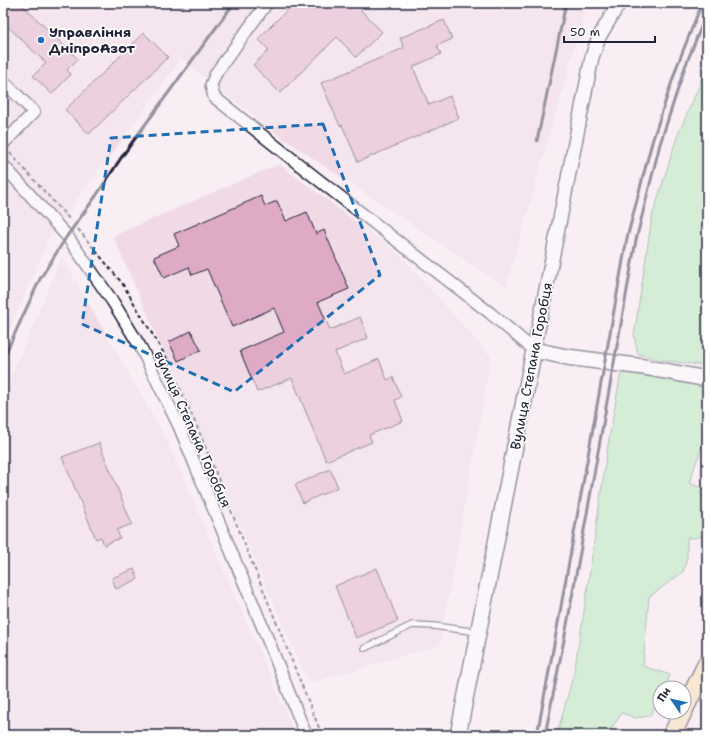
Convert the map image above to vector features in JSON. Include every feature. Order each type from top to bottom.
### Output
[{"type":"main road","points":[[534,350],[567,357],[644,367],[707,379]]},
{"type":"main road","name":"Вулиця Степана Горобця","points":[[458,735],[534,350]]},
{"type":"main road","points":[[692,694],[707,663]]},
{"type":"main road","points":[[672,735],[680,720]]},
{"type":"street","points":[[267,3],[216,73],[211,85],[214,97],[490,313],[534,350]]},
{"type":"street","name":"Вулиця Степана Горобця","points":[[534,350],[592,57],[599,37],[619,3]]},
{"type":"street","points":[[3,81],[34,112],[3,144]]},
{"type":"street","name":"вулиця Степана Горобця","points":[[3,165],[67,236],[113,302],[141,348],[179,426],[306,735]]},
{"type":"lane","points":[[365,648],[412,625],[434,626],[478,632]]},
{"type":"highlighted area","points":[[323,124],[380,275],[234,392],[82,324],[111,138]]},
{"type":"shaded area","points":[[3,3],[589,3],[586,7],[506,287],[275,133],[181,58],[50,236],[3,344]]},
{"type":"shaded area","points":[[279,164],[400,255],[491,357],[440,645],[309,683],[113,236]]},
{"type":"shaded area","points":[[62,257],[166,439],[296,735],[3,735],[3,396]]},
{"type":"green space","points":[[707,55],[707,366],[661,360],[638,354],[634,336],[652,217],[677,137],[700,84]]},
{"type":"green space","points":[[621,372],[707,386],[707,417],[705,415],[702,446],[689,483],[702,488],[700,494],[707,498],[707,528],[704,536],[687,538],[687,558],[683,572],[649,597],[643,666],[670,675],[668,680],[652,680],[652,712],[650,716],[635,718],[622,713],[607,735],[557,735],[574,672],[607,451]]},
{"type":"building","name":"Управління ДніпроАзот","points":[[3,3],[20,3],[78,59],[67,70],[71,74],[52,94],[33,76],[46,63],[3,22]]},
{"type":"building","points":[[294,3],[368,3],[361,10],[382,32],[356,57],[337,37],[280,93],[253,65],[269,50],[258,39]]},
{"type":"building","points":[[444,20],[452,39],[437,46],[441,54],[413,67],[429,105],[450,96],[459,118],[358,162],[342,125],[340,126],[321,83],[404,48],[400,38]]},
{"type":"building","points":[[144,33],[168,57],[89,134],[65,110]]},
{"type":"building","points":[[261,196],[265,206],[277,201],[286,221],[307,212],[316,234],[324,230],[349,289],[318,302],[330,330],[360,317],[368,338],[335,352],[344,374],[379,359],[387,380],[393,377],[401,397],[395,400],[403,421],[369,435],[372,442],[326,461],[292,378],[257,392],[240,351],[284,332],[274,308],[232,327],[207,269],[192,275],[189,267],[164,278],[154,257],[179,246],[174,234]]},
{"type":"building","points":[[191,331],[201,350],[178,361],[169,342]]},
{"type":"building","points":[[99,443],[132,524],[117,530],[120,538],[104,545],[101,537],[96,539],[62,457]]},
{"type":"building","points":[[330,469],[338,487],[303,503],[295,485]]},
{"type":"building","points":[[377,568],[398,621],[356,638],[335,586]]},
{"type":"building","points":[[134,569],[138,579],[116,589],[112,578]]},
{"type":"railway","points":[[3,359],[40,279],[67,236],[123,155],[234,3]]},
{"type":"railway","points":[[537,141],[566,3]]},
{"type":"railway","points":[[537,735],[627,238],[652,142],[677,66],[702,3]]},
{"type":"railway","points":[[545,735],[567,625],[636,240],[660,144],[685,67],[707,12]]},
{"type":"place","name":"Управління ДніпроАзот","points":[[41,40]]}]
